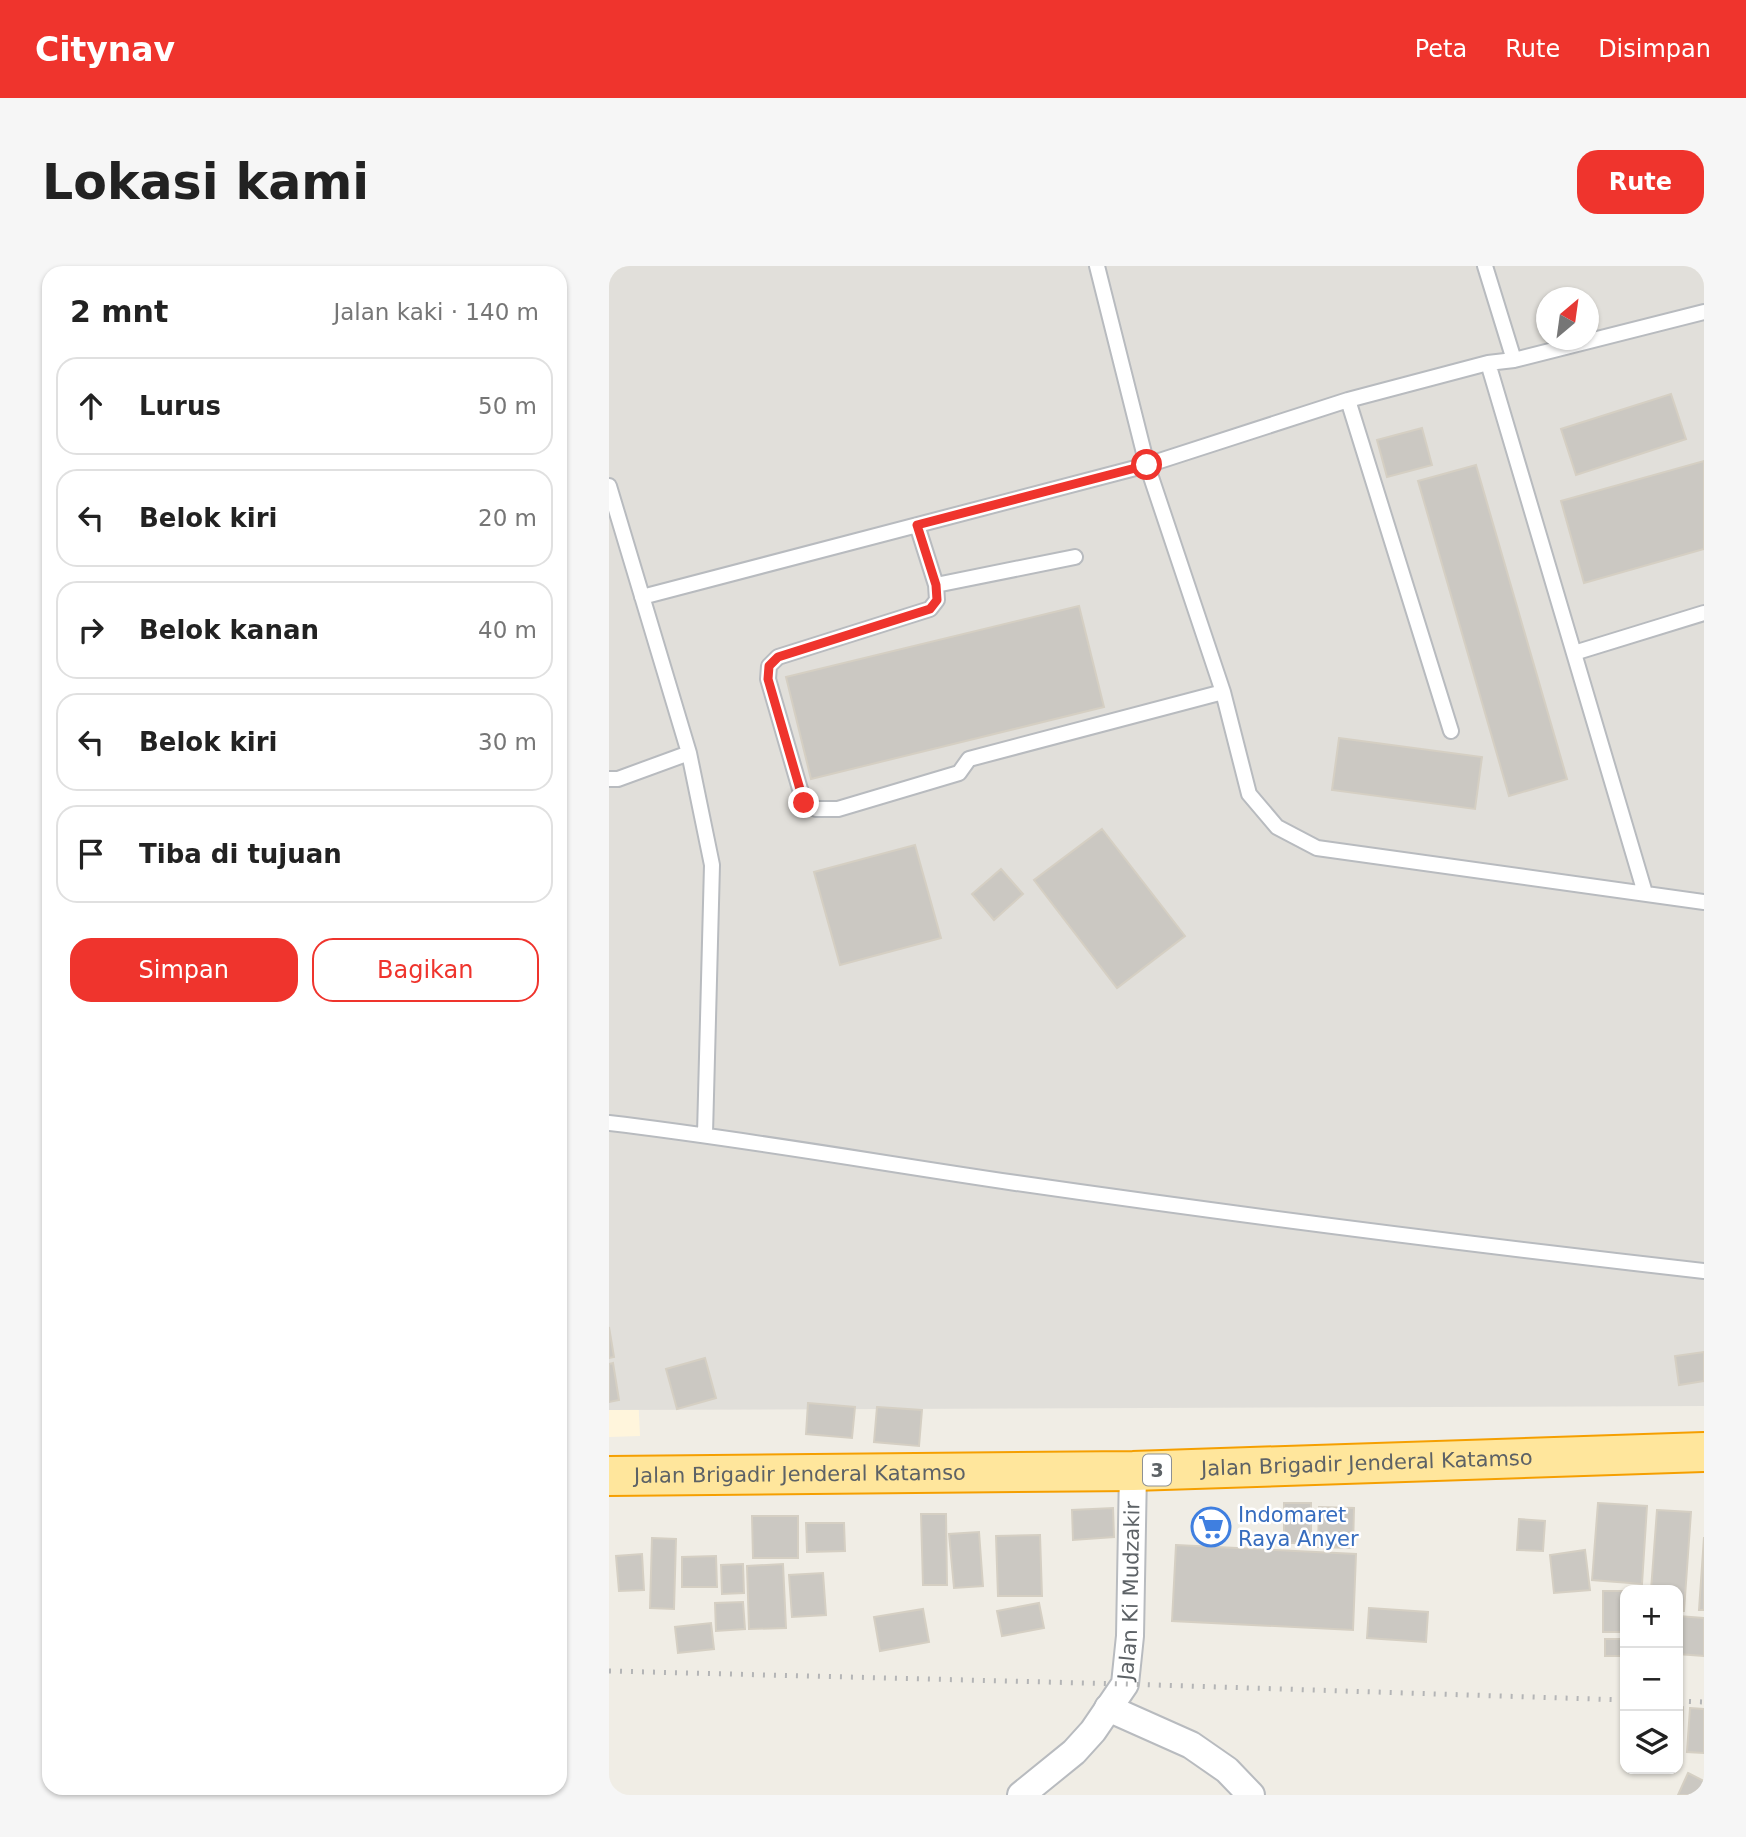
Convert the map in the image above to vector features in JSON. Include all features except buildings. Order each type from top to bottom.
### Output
[{"type":"highway","name":"Jalan Brigadir Jenderal Katamso","points":[[609,1476],[1133,1471],[1704,1452]]},
{"type":"street","name":"Jalan Ki Mudzakir","points":[[1021,1795],[1074,1752],[1093,1731],[1125,1684],[1130,1636],[1133,1471]]},
{"type":"street","points":[[1108,1708],[1191,1745],[1227,1770],[1251,1795]]},
{"type":"lane","points":[[1097,266],[1147,465],[1223,692],[1249,794],[1277,827],[1317,848],[1704,902]]},
{"type":"lane","points":[[1485,266],[1514,360]]},
{"type":"lane","points":[[642,597],[1147,465],[1348,400],[1488,363],[1514,360],[1704,312]]},
{"type":"lane","points":[[1488,363],[1645,893]]},
{"type":"lane","points":[[1348,400],[1451,731]]},
{"type":"lane","points":[[609,486],[689,753],[712,865],[705,1135]]},
{"type":"lane","points":[[917,525],[936,585],[937,600],[930,609],[778,657],[769,666],[768,679],[804,803],[816,808],[838,809],[959,773],[969,759],[1223,692]]},
{"type":"lane","points":[[936,585],[1075,557]]},
{"type":"lane","points":[[1574,653],[1704,613]]},
{"type":"lane","points":[[609,779],[618,779],[689,753]]},
{"type":"lane","points":[[609,1123],[705,1135],[1027,1185],[1463,1244],[1704,1271]]},
{"type":"shaded area","points":[[609,266],[1704,266],[1704,1406],[609,1410]]},
{"type":"shaded area","points":[[632,1261],[640,1436],[609,1437],[609,1402]]},
{"type":"railway","points":[[609,1671],[1620,1700]]},
{"type":"railway","points":[[1683,1701],[1704,1702]]},
{"type":"place","name":"Indomaret Raya Anyer","points":[[1211,1527]]},
{"type":"route","points":[[804,803],[768,679],[769,666],[778,657],[930,609],[937,600],[936,585],[917,525],[1147,465]]}]
